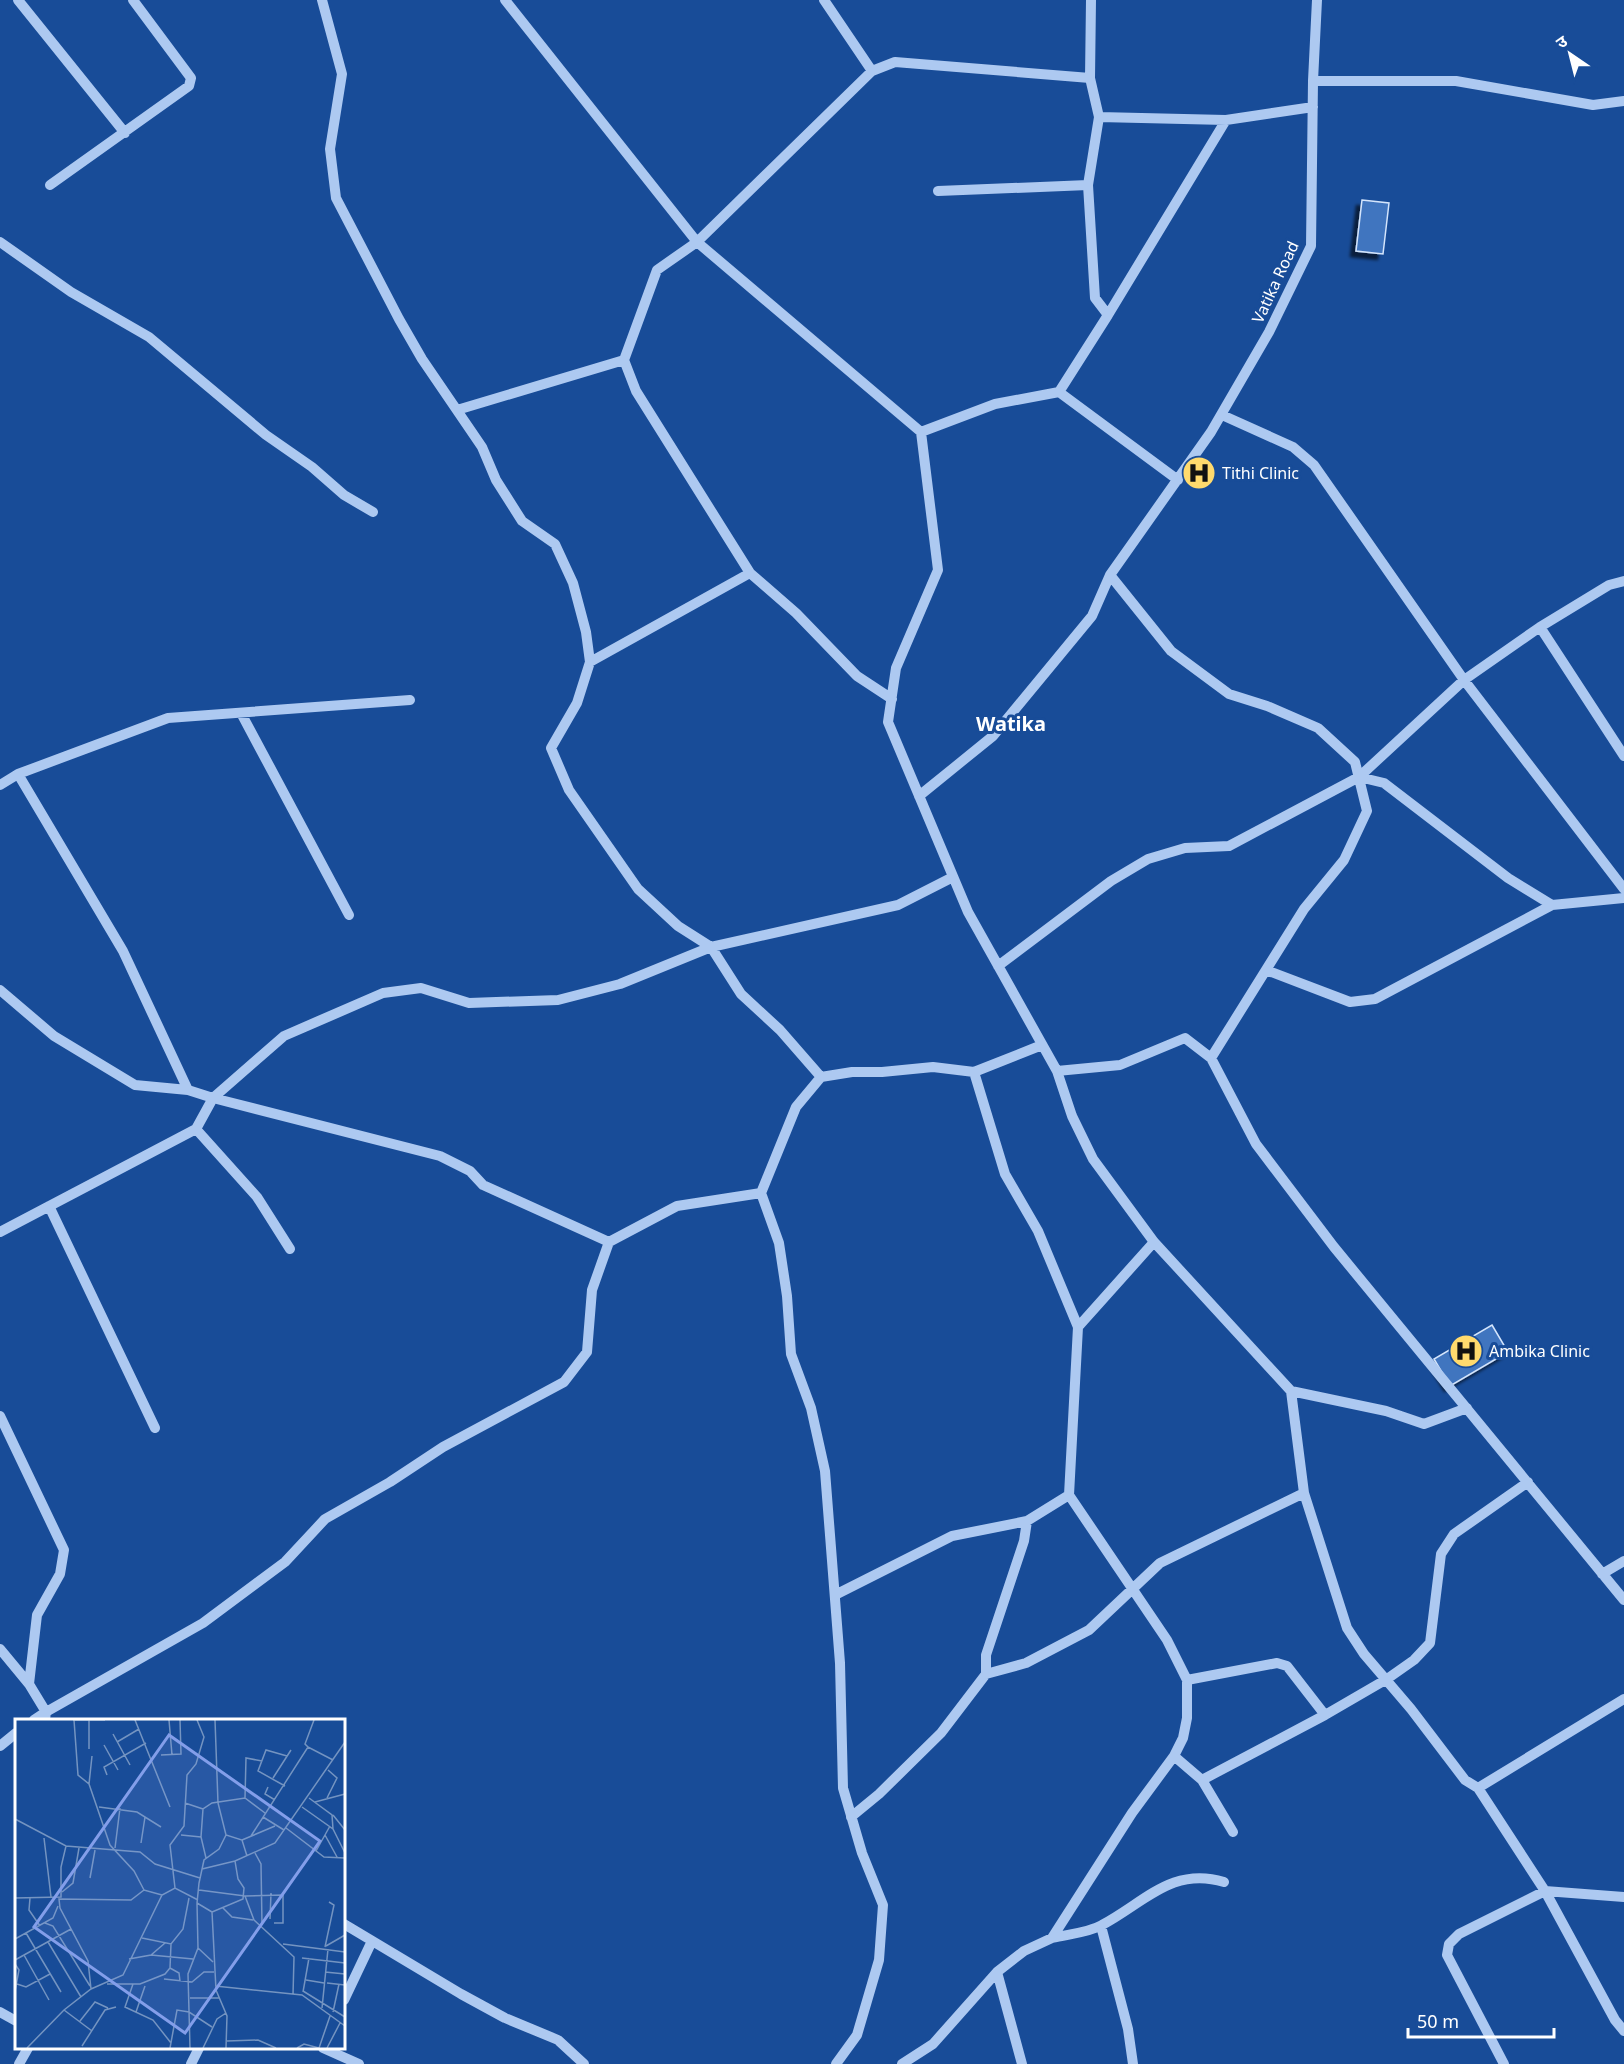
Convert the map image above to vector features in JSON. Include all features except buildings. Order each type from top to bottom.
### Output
[{"type":"street","points":[[18,0],[125,133]]},
{"type":"street","points":[[50,185],[189,86],[191,78],[133,0]]},
{"type":"street","points":[[322,0],[342,74],[330,149],[336,198],[399,319],[422,359],[482,447],[496,480],[522,521],[555,544],[573,583],[586,632],[590,662],[577,703],[551,748],[569,790],[638,889],[678,926],[711,947],[741,994],[780,1030],[820,1077]]},
{"type":"street","points":[[505,0],[697,242],[921,432],[938,570],[896,668],[888,722],[969,912],[1057,1071],[1072,1116],[1093,1159],[1155,1242],[1291,1391],[1304,1493],[1347,1628],[1364,1654],[1388,1679],[1465,1780],[1478,1788],[1545,1892],[1615,2020],[1624,2031]]},
{"type":"street","points":[[824,0],[872,71]]},
{"type":"street","points":[[1091,0],[1090,78],[1099,117],[1088,185],[1095,298],[1108,315]]},
{"type":"street","name":"Vatika Road","points":[[919,796],[993,736],[1092,616],[1110,575],[1222,415],[1269,332],[1311,246],[1313,81],[1317,0]]},
{"type":"street","points":[[892,699],[856,676],[796,613],[750,573],[636,392],[624,360],[657,270],[697,242],[872,71],[895,62],[1090,78]]},
{"type":"street","points":[[1313,81],[1456,81],[1593,105],[1624,101]]},
{"type":"street","points":[[1099,117],[1226,120],[1313,106]]},
{"type":"street","points":[[921,432],[995,404],[1059,392],[1226,120]]},
{"type":"street","points":[[938,191],[1088,185]]},
{"type":"street","points":[[0,242],[71,292],[149,337],[266,435],[312,467],[344,495],[374,512]]},
{"type":"street","points":[[457,410],[624,360]]},
{"type":"street","points":[[1059,392],[1178,480]]},
{"type":"street","points":[[1222,415],[1293,447],[1314,465],[1464,680],[1624,890]]},
{"type":"street","points":[[590,662],[750,573]]},
{"type":"street","points":[[1110,575],[1171,651],[1228,694],[1267,706],[1318,728],[1355,762],[1367,811],[1344,860],[1304,909],[1211,1058]]},
{"type":"street","points":[[998,966],[1111,881],[1148,860],[1185,848],[1229,846],[1359,777],[1464,680],[1540,627],[1610,585],[1624,581]]},
{"type":"street","points":[[1540,627],[1624,756]]},
{"type":"street","points":[[0,785],[18,774],[168,718],[410,700]]},
{"type":"street","points":[[241,713],[349,915]]},
{"type":"street","points":[[18,774],[123,951],[188,1090]]},
{"type":"street","points":[[1359,777],[1384,783],[1508,878],[1552,905]]},
{"type":"street","points":[[0,1232],[196,1129],[213,1098],[284,1036],[383,993],[421,988],[470,1004],[558,1000],[621,984],[711,947],[898,905],[954,877]]},
{"type":"street","points":[[1266,970],[1350,1002],[1376,999],[1552,905],[1624,898]]},
{"type":"street","points":[[0,990],[54,1036],[135,1085],[188,1090],[440,1156],[470,1171],[483,1185],[609,1242]]},
{"type":"street","points":[[1057,1071],[1120,1065],[1185,1038],[1211,1058],[1256,1144],[1334,1246],[1624,1600]]},
{"type":"street","points":[[836,2064],[857,2035],[879,1960],[883,1905],[862,1853],[843,1788],[840,1663],[825,1471],[811,1408],[791,1354],[787,1296],[779,1243],[761,1193],[796,1107],[820,1077],[852,1072],[882,1072],[933,1067],[974,1072],[1042,1045]]},
{"type":"street","points":[[974,1072],[1005,1174],[1038,1232],[1078,1327],[1070,1495],[1167,1640],[1187,1680],[1187,1718],[1183,1738],[1174,1756],[1132,1813],[1052,1938]]},
{"type":"street","points":[[196,1129],[257,1197],[290,1249]]},
{"type":"street","points":[[0,1649],[29,1684],[45,1716],[202,1623],[285,1562],[325,1519],[390,1482],[443,1447],[564,1382],[587,1352],[592,1290],[609,1242],[677,1206],[761,1193]]},
{"type":"street","points":[[49,1206],[155,1428]]},
{"type":"street","points":[[1078,1327],[1155,1242]]},
{"type":"street","points":[[1291,1391],[1386,1410],[1424,1424],[1467,1408]]},
{"type":"street","points":[[0,1416],[64,1550],[60,1574],[37,1615],[29,1684]]},
{"type":"street","points":[[1202,1780],[1325,1715],[1388,1679],[1414,1660],[1430,1643],[1441,1554],[1454,1534],[1528,1482]]},
{"type":"street","points":[[851,1817],[879,1794],[941,1733],[986,1674],[1026,1663],[1089,1630],[1160,1563],[1304,1493]]},
{"type":"street","points":[[835,1595],[952,1536],[1027,1521],[1070,1495]]},
{"type":"street","points":[[986,1674],[986,1655],[1024,1541],[1027,1521]]},
{"type":"street","points":[[1602,1574],[1624,1561]]},
{"type":"street","points":[[1187,1680],[1277,1663],[1287,1666],[1325,1715]]},
{"type":"street","points":[[1478,1788],[1624,1699]]},
{"type":"street","points":[[0,1746],[15,1734]]},
{"type":"street","points":[[1174,1756],[1202,1780],[1233,1832]]},
{"type":"street","points":[[902,2064],[933,2044],[997,1972],[1024,1951],[1052,1938],[1101,1926],[1137,1902],[1183,1879],[1208,1877],[1224,1882]]},
{"type":"street","points":[[1504,2064],[1447,1955],[1449,1944],[1459,1934],[1545,1892],[1624,1897]]},
{"type":"street","points":[[345,1925],[505,2018],[558,2040],[584,2064]]},
{"type":"street","points":[[1101,1926],[1128,2029],[1133,2064]]},
{"type":"street","points":[[345,1998],[372,1941]]},
{"type":"street","points":[[997,1972],[1022,2064]]},
{"type":"street","points":[[0,2012],[15,2020]]},
{"type":"street","points":[[19,2064],[27,2049]]},
{"type":"street","points":[[191,2064],[198,2049]]},
{"type":"street","points":[[325,2049],[359,2064]]},
{"type":"place","name":"Tithi Clinic","points":[[1199,473]]},
{"type":"place","name":"Ambika Clinic","points":[[1466,1351]]},
{"type":"district","name":"Watika","points":[[1011,724]]}]
